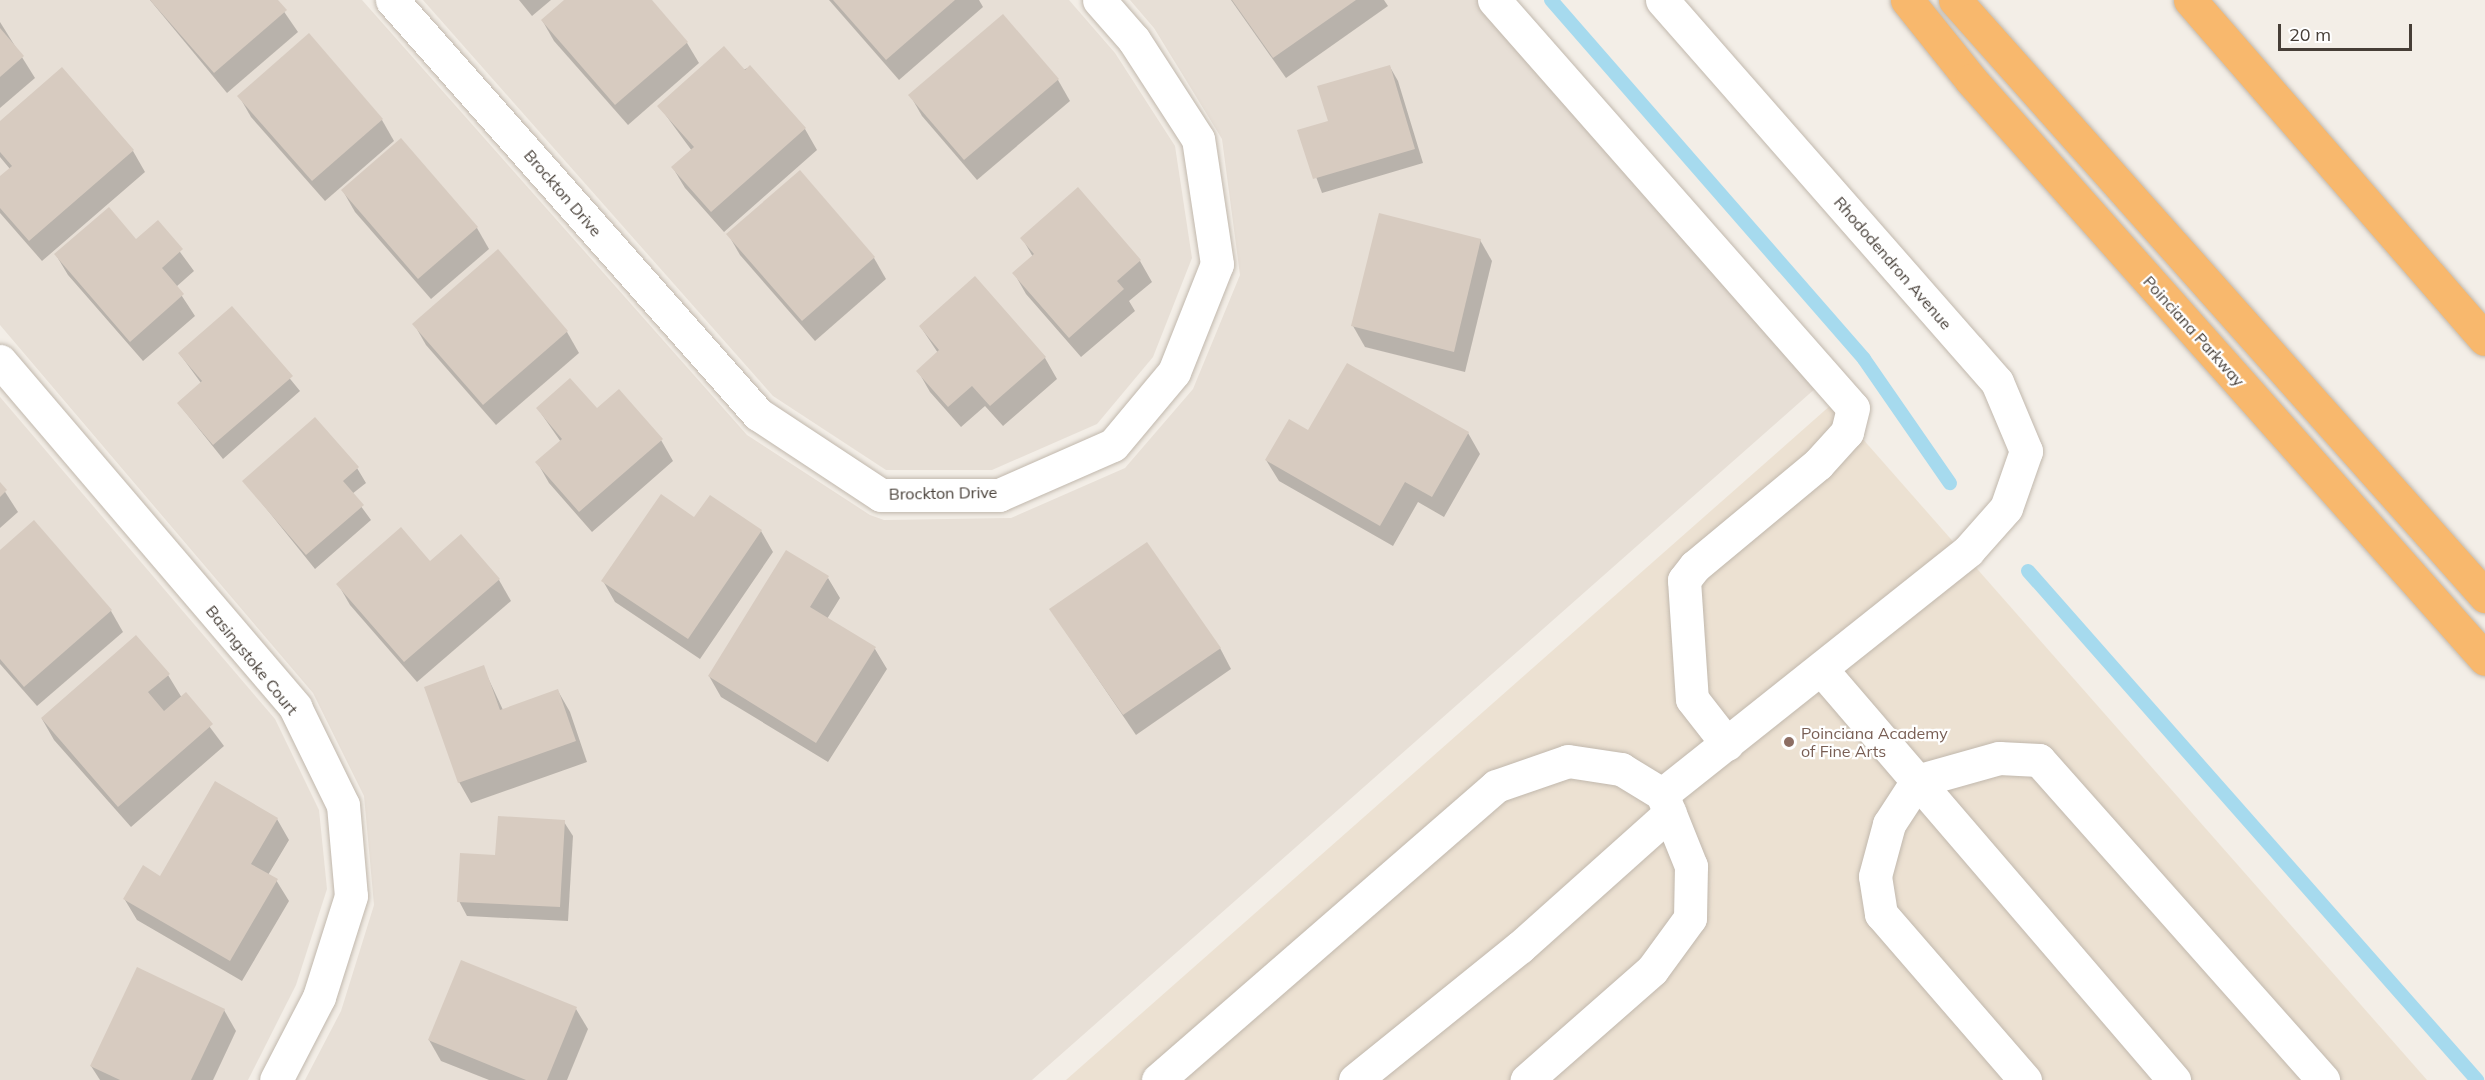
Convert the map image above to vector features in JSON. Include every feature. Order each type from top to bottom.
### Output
[{"type":"highway","name":"Poinciana Parkway","points":[[1907,0],[1971,80],[2485,659]]},
{"type":"highway","points":[[1955,0],[2485,596]]},
{"type":"highway","points":[[2190,0],[2485,339]]},
{"type":"street","name":"Brockton Drive","points":[[392,0],[758,414],[881,495],[999,495],[1113,445],[1174,372],[1216,264],[1198,139],[1134,40],[1099,0]]},
{"type":"street","points":[[1494,0],[1853,408],[1847,432],[1818,464],[1695,566],[1684,580],[1692,699],[1727,744]]},
{"type":"street","name":"Rhododendron Avenue","points":[[1355,1080],[1520,947],[1727,744],[1968,551],[2006,508],[2026,451],[1997,382],[1662,0]]},
{"type":"street","name":"Basingstoke Court","points":[[0,361],[295,707],[343,805],[351,896],[319,997],[276,1080]]},
{"type":"street","points":[[1821,669],[2174,1080]]},
{"type":"street","points":[[2025,1080],[1881,914],[1875,876],[1886,834],[1917,781],[1999,758],[2039,760],[2323,1080]]},
{"type":"street","points":[[1158,1080],[1496,786],[1568,761],[1621,769],[1666,804],[1691,866],[1690,918],[1652,970],[1527,1080]]},
{"type":"shaded area","points":[[0,0],[362,0],[747,435],[870,515],[884,520],[1011,518],[1125,468],[1193,389],[1240,275],[1222,139],[1154,28],[1130,0],[1514,0],[1868,401],[1861,407],[1817,387],[1032,1080],[305,1080],[341,1011],[374,905],[364,796],[313,693],[0,325]]},
{"type":"shaded area","points":[[423,0],[1069,0],[1115,53],[1175,146],[1192,258],[1153,357],[1097,424],[992,470],[886,470],[773,396]]},
{"type":"shaded area","points":[[0,397],[275,719],[319,810],[327,889],[296,985],[248,1080],[0,1080]]},
{"type":"shaded area","name":"Poinciana Academy of Fine Arts","points":[[1832,404],[2427,1080],[1066,1080]]},
{"type":"building","points":[[150,0],[278,0],[287,10],[214,73]]},
{"type":"building","points":[[564,0],[652,0],[688,42],[615,105],[541,20]]},
{"type":"building","points":[[833,0],[955,0],[886,60]]},
{"type":"building","points":[[1232,0],[1356,0],[1273,58]]},
{"type":"building","points":[[1003,14],[1059,79],[964,160],[908,95]]},
{"type":"building","points":[[0,28],[24,56],[0,77]]},
{"type":"building","points":[[309,33],[383,119],[312,181],[237,96]]},
{"type":"building","points":[[724,46],[745,70],[750,65],[806,128],[711,212],[671,167],[694,147],[657,106]]},
{"type":"building","points":[[1390,65],[1415,149],[1313,179],[1297,130],[1328,121],[1317,86]]},
{"type":"building","points":[[62,67],[134,150],[29,241],[0,208],[0,176],[12,166],[0,152],[0,121]]},
{"type":"building","points":[[401,138],[478,227],[418,279],[341,190]]},
{"type":"building","points":[[800,170],[875,257],[802,321],[726,234]]},
{"type":"building","points":[[1078,187],[1141,260],[1117,281],[1124,289],[1069,338],[1012,273],[1034,254],[1020,238]]},
{"type":"building","points":[[109,207],[136,239],[158,220],[183,249],[162,268],[184,294],[130,342],[54,254]]},
{"type":"building","points":[[1379,213],[1481,239],[1454,352],[1351,326]]},
{"type":"building","points":[[498,249],[568,331],[483,405],[412,324]]},
{"type":"building","points":[[975,276],[1046,357],[990,406],[972,386],[948,407],[916,371],[939,350],[919,326]]},
{"type":"building","points":[[232,306],[293,376],[213,445],[177,403],[202,381],[178,353]]},
{"type":"building","points":[[1347,363],[1469,432],[1432,497],[1405,482],[1380,526],[1265,460],[1289,419],[1308,430]]},
{"type":"building","points":[[570,378],[597,408],[619,389],[663,439],[579,512],[535,462],[562,439],[536,408]]},
{"type":"building","points":[[315,417],[359,467],[343,481],[364,505],[306,555],[242,481]]},
{"type":"building","points":[[0,482],[7,490],[0,497]]},
{"type":"building","points":[[661,494],[694,517],[710,495],[762,530],[688,639],[601,581]]},
{"type":"building","points":[[34,520],[112,610],[24,687],[0,659],[0,550]]},
{"type":"building","points":[[401,527],[430,561],[461,534],[500,579],[404,662],[336,584]]},
{"type":"building","points":[[1147,542],[1221,648],[1123,715],[1049,609]]},
{"type":"building","points":[[786,550],[829,576],[810,607],[876,647],[816,743],[708,676]]},
{"type":"building","points":[[136,635],[170,674],[148,692],[164,711],[186,692],[213,724],[118,807],[41,718]]},
{"type":"building","points":[[484,665],[500,710],[558,689],[576,741],[458,783],[424,687]]},
{"type":"building","points":[[215,781],[278,818],[251,864],[278,879],[230,961],[123,899],[143,865],[160,876]]},
{"type":"building","points":[[498,816],[565,820],[560,907],[457,902],[460,853],[495,855]]},
{"type":"building","points":[[461,960],[577,1007],[547,1080],[526,1080],[428,1040]]},
{"type":"building","points":[[137,967],[225,1009],[191,1080],[120,1080],[90,1066]]},
{"type":"waterway","points":[[1551,0],[1864,359],[1950,483]]},
{"type":"waterway","points":[[2028,571],[2477,1080]]},
{"type":"place","name":"Poinciana Academy of Fine Arts","points":[[1789,742]]}]
